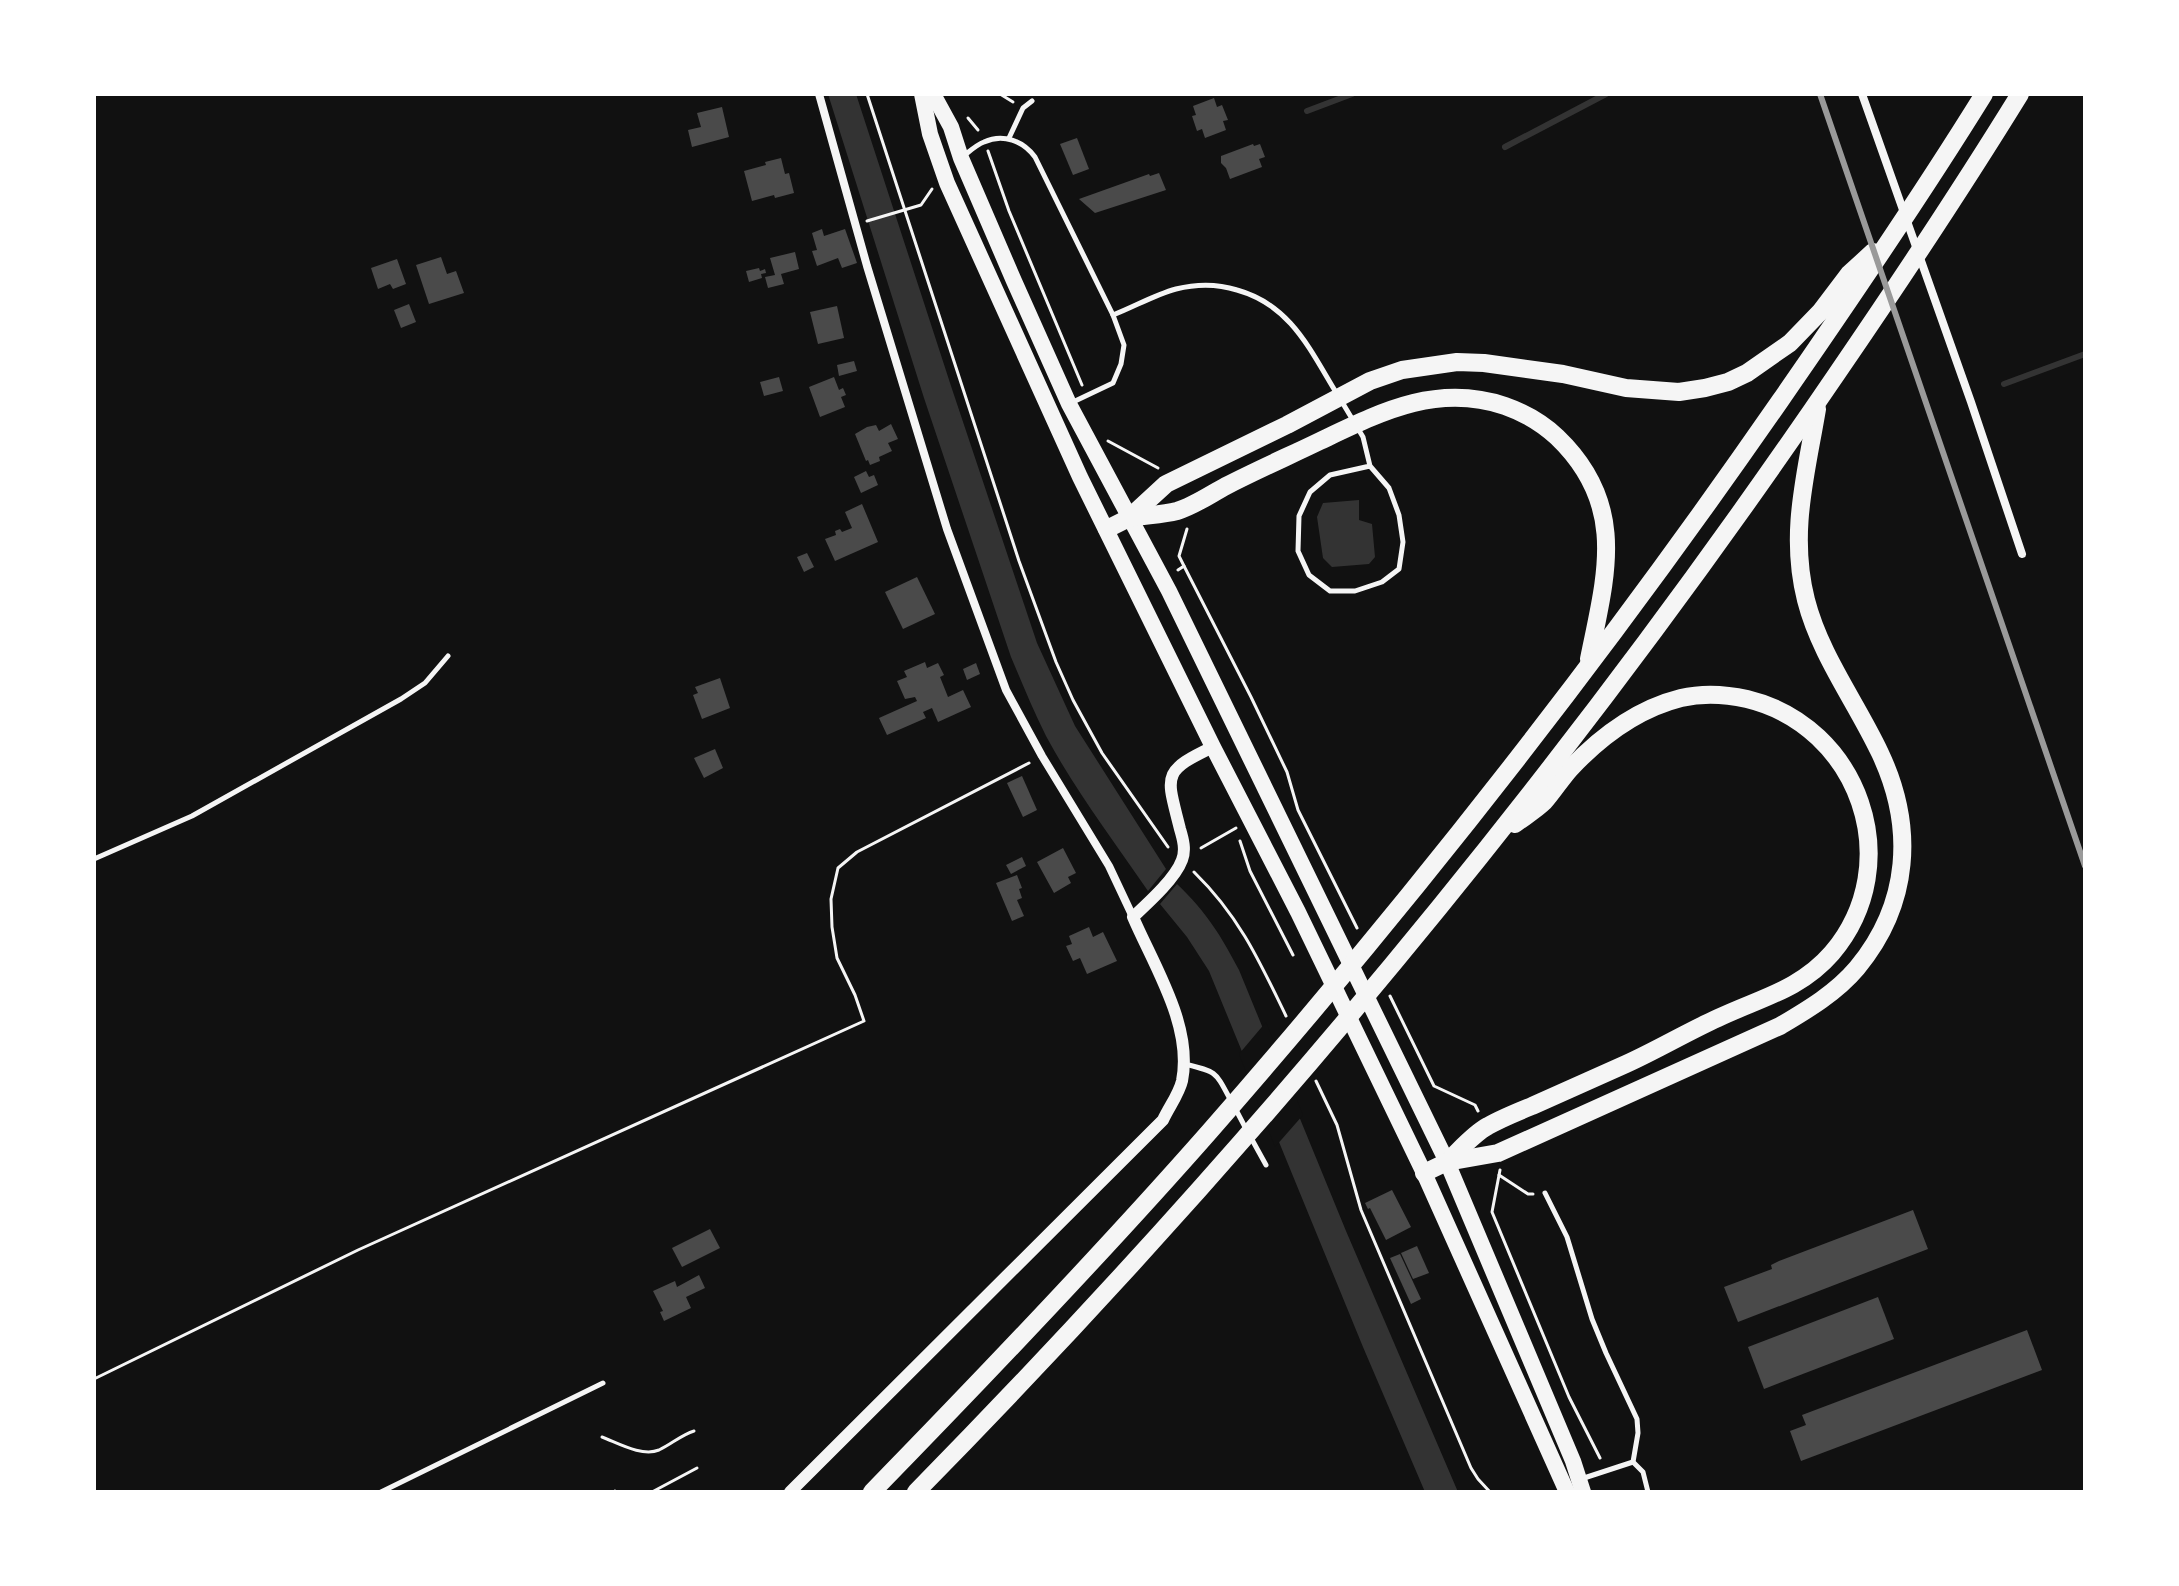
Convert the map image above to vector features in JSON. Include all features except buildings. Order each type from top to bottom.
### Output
[{"type":"highway","points":[[872,1492],[1049,1309],[1209,1132],[1423,879],[1588,667],[1733,469],[1984,94]]},
{"type":"highway","points":[[916,1492],[1040,1365],[1224,1163],[1367,996],[1495,838],[1664,618],[1819,400],[1941,219],[2020,94]]},
{"type":"highway","points":[[1107,529],[1129,518],[1166,484],[1370,381],[1402,370],[1457,362],[1484,363],[1524,367],[1626,388],[1679,392],[1728,382],[1747,373],[1790,343],[1821,311],[1849,274],[1893,233]]},
{"type":"highway","points":[[1129,518],[1179,510],[1377,415],[1427,399],[1454,397],[1485,400],[1521,412],[1548,428],[1583,467],[1598,498],[1608,548],[1588,667]]},
{"type":"highway","points":[[1424,1173],[1447,1162],[1498,1153],[1780,1026],[1822,1000],[1856,969],[1884,929],[1897,893],[1902,866],[1904,838],[1896,795],[1882,756],[1827,655],[1807,605],[1799,565],[1798,528],[1819,400]]},
{"type":"highway","points":[[1447,1162],[1485,1127],[1799,982],[1814,971],[1846,933],[1857,911],[1869,866],[1870,845],[1856,789],[1828,746],[1795,719],[1777,709],[1732,696],[1707,695],[1684,697],[1637,714],[1616,728],[1568,771],[1543,803],[1495,838]]},
{"type":"main road","points":[[922,94],[930,134],[947,183],[1080,477],[1298,912],[1424,1173],[1567,1492]]},
{"type":"main road","points":[[933,94],[951,127],[961,158],[1069,404],[1169,591],[1447,1162],[1581,1486]]},
{"type":"street","points":[[790,1492],[1163,1120],[1181,1084],[1184,1064],[1177,1016],[1109,866],[1006,690],[947,529],[867,266],[819,94]]},
{"type":"street","points":[[1862,94],[2022,554]]},
{"type":"street","points":[[1133,917],[1181,868],[1184,851],[1170,785],[1173,772],[1186,760],[1213,747]]},
{"type":"lane","points":[[1009,138],[1023,108],[1032,101]]},
{"type":"lane","points":[[961,158],[985,141],[1009,138],[1029,148],[1113,315],[1124,345],[1121,364],[1113,383],[1069,404]]},
{"type":"lane","points":[[1113,315],[1158,295],[1186,287],[1225,286],[1260,298],[1275,307],[1302,336],[1363,437],[1370,466],[1389,488],[1399,515],[1403,542],[1399,569],[1382,582],[1355,591],[1330,591],[1309,575],[1298,551],[1299,516],[1310,492],[1330,475],[1370,466]]},
{"type":"lane","points":[[94,859],[192,816],[401,699],[425,683],[448,656]]},
{"type":"lane","points":[[1184,1064],[1216,1073],[1266,1165]]},
{"type":"lane","points":[[1545,1193],[1567,1237],[1592,1319],[1637,1419],[1633,1462]]},
{"type":"lane","points":[[381,1492],[603,1383]]},
{"type":"lane","points":[[1581,1486],[1633,1462]]},
{"type":"lane","points":[[1633,1462],[1643,1472],[1648,1492]]},
{"type":"path","points":[[867,94],[1019,561],[1056,662],[1102,753],[1175,854]]},
{"type":"path","points":[[960,108],[985,141],[1009,211],[1086,396]]},
{"type":"path","points":[[861,223],[921,205],[931,189],[947,183]]},
{"type":"path","points":[[1099,436],[1158,468],[1166,484]]},
{"type":"path","points":[[94,1379],[358,1250],[864,1021],[837,958],[831,899],[838,868],[857,852],[1042,756]]},
{"type":"path","points":[[1197,851],[1236,828]]},
{"type":"path","points":[[1241,842],[1250,871],[1293,955]]},
{"type":"path","points":[[1181,868],[1205,883],[1236,920],[1287,1017]]},
{"type":"path","points":[[1312,1070],[1337,1125],[1361,1210],[1471,1468],[1490,1492]]},
{"type":"path","points":[[1499,1175],[1528,1194],[1545,1193]]},
{"type":"path","points":[[602,1437],[650,1452],[694,1431]]},
{"type":"path","points":[[652,1492],[697,1468]]},
{"type":"path","points":[[659,1492],[669,1484]]},
{"type":"shaded area","points":[[828,94],[856,94],[1037,643],[1075,726],[1166,869],[1148,891],[1057,756],[1011,657],[924,398]]},
{"type":"shaded area","points":[[1359,500],[1359,520],[1372,524],[1375,557],[1369,564],[1332,567],[1323,558],[1317,517],[1323,503]]},
{"type":"shaded area","points":[[1177,884],[1212,924],[1239,970],[1458,1492],[1425,1492],[1209,971],[1160,904]]},
{"type":"pier","points":[[1266,1022],[1303,1115],[1275,1147],[1239,1054]]},
{"type":"waterway","points":[[1307,111],[1352,94]]},
{"type":"waterway","points":[[1505,147],[1606,94]]},
{"type":"waterway","points":[[2004,384],[2085,354]]},
{"type":"railway","points":[[1820,94],[2085,866]]}]
